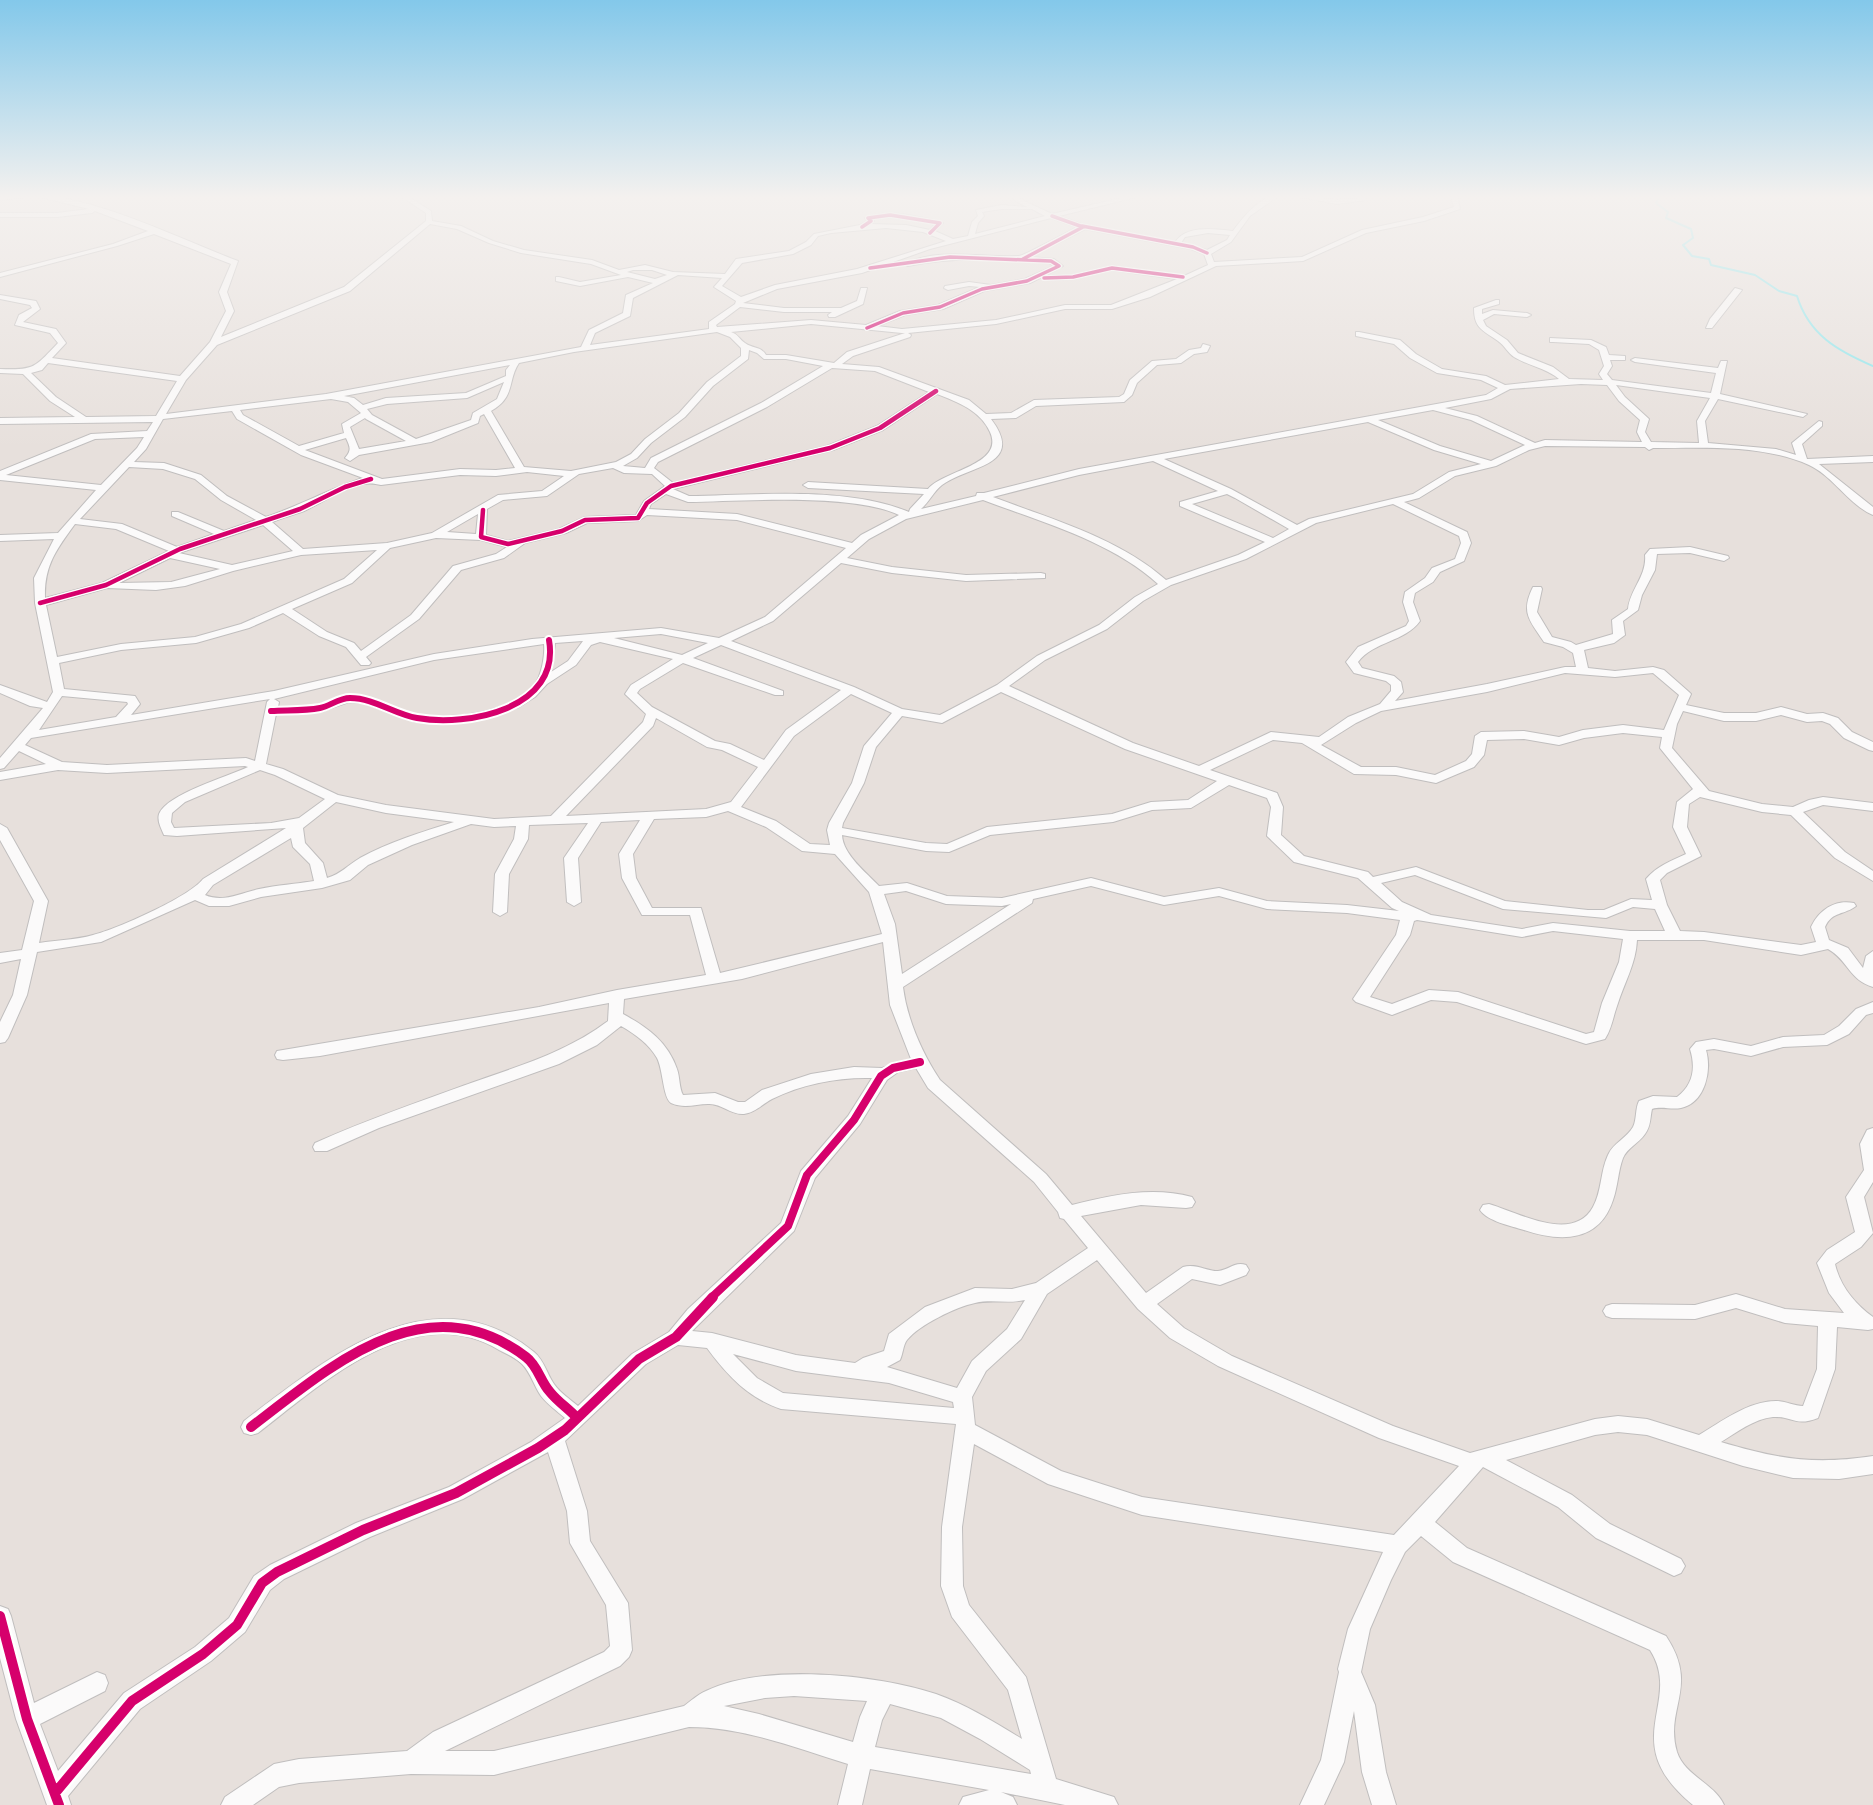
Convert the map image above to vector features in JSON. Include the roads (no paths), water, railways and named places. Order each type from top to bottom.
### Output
[{"type":"street","points":[[0,765],[28,735],[59,692],[40,603],[39,578],[60,536],[151,434],[182,379],[214,343],[230,312],[223,292],[229,279]]},
{"type":"street","points":[[214,343],[347,289],[359,279]]},
{"type":"street","points":[[560,279],[580,284],[609,279]]},
{"type":"street","points":[[584,349],[592,332],[627,314],[629,297],[661,284],[650,279]]},
{"type":"street","points":[[724,279],[718,287],[739,302],[784,310],[840,310]]},
{"type":"street","points":[[817,279],[770,289],[739,302],[713,323],[712,327],[733,335],[745,347],[759,350],[766,358],[788,357],[833,366],[876,369],[970,404],[984,417],[998,439],[991,456],[974,468],[941,482],[925,502],[905,516]]},
{"type":"street","points":[[966,279],[993,287]]},
{"type":"street","points":[[867,328],[913,311],[940,307],[993,287],[1033,279]]},
{"type":"street","points":[[0,421],[160,418],[326,397],[584,349],[718,330],[819,322],[867,328],[918,330],[996,322],[1065,307],[1114,307],[1153,293],[1179,279]]},
{"type":"street","points":[[948,288],[976,284]]},
{"type":"street","points":[[819,322],[860,302],[864,290]]},
{"type":"street","points":[[1709,326],[1715,315],[1731,304],[1738,290]]},
{"type":"street","points":[[0,297],[33,303],[36,309],[22,317],[18,323],[48,329],[59,335],[62,345],[39,368],[25,372],[0,371]]},
{"type":"street","points":[[1496,302],[1478,307],[1477,320],[1482,328],[1504,341],[1514,354],[1553,369],[1567,382]]},
{"type":"street","points":[[913,311],[912,321],[918,330]]},
{"type":"street","points":[[1477,320],[1493,312],[1527,315]]},
{"type":"street","points":[[648,470],[654,460],[707,435],[850,354],[918,330]]},
{"type":"street","points":[[1359,334],[1395,341],[1406,346],[1413,356],[1440,370],[1483,378],[1503,387],[1567,382],[1609,384],[1717,396],[1803,414]]},
{"type":"street","points":[[1553,340],[1594,343],[1603,349],[1608,366],[1602,373],[1609,384],[1645,419],[1641,432],[1649,447]]},
{"type":"street","points":[[984,417],[1013,416],[1034,403],[1121,400],[1128,395],[1133,382],[1155,364],[1180,360],[1192,352],[1204,350],[1206,346]]},
{"type":"street","points":[[435,535],[506,496],[535,496],[548,492],[585,468],[615,465],[634,456],[648,441],[682,415],[703,391],[746,357],[745,347]]},
{"type":"street","points":[[1605,356],[1622,358]]},
{"type":"street","points":[[46,360],[182,379]]},
{"type":"street","points":[[1635,360],[1722,367],[1712,409],[1701,421],[1704,445]]},
{"type":"street","points":[[336,464],[355,453],[414,442],[475,421],[476,415],[508,394],[510,370],[515,363]]},
{"type":"street","points":[[25,372],[53,399],[89,425],[79,432],[85,438]]},
{"type":"street","points":[[355,453],[345,424],[364,411],[386,401],[467,395],[510,377]]},
{"type":"street","points":[[765,765],[725,747],[711,744],[633,699],[632,690],[662,668],[723,642],[776,615],[873,531],[905,516],[980,495],[1153,458],[1497,395],[1503,387]]},
{"type":"street","points":[[106,585],[185,585],[232,568],[301,552],[387,546],[435,535],[481,537],[503,544],[562,531],[585,520],[638,518],[647,503],[669,488],[830,448],[880,428],[936,391]]},
{"type":"street","points":[[467,395],[486,403],[487,410],[521,470]]},
{"type":"street","points":[[326,397],[346,398],[414,442]]},
{"type":"street","points":[[1427,406],[1474,418],[1534,446]]},
{"type":"street","points":[[235,408],[240,417],[299,449],[385,482],[460,472],[492,474],[521,470],[572,474]]},
{"type":"street","points":[[1369,419],[1437,448],[1493,464]]},
{"type":"street","points":[[1819,424],[1797,443],[1804,459],[1873,512]]},
{"type":"street","points":[[0,475],[85,438],[107,433],[151,434]]},
{"type":"street","points":[[299,449],[348,435]]},
{"type":"street","points":[[28,735],[274,695],[434,657],[549,640],[661,631],[723,642],[850,689],[900,712],[942,719],[1001,687],[1041,658],[1103,627],[1139,599],[1164,584],[1241,557],[1313,521],[1423,494],[1452,474],[1493,464],[1534,446],[1551,443],[1649,447],[1704,445],[1766,450],[1828,463],[1873,459]]},
{"type":"street","points":[[634,456],[654,460]]},
{"type":"street","points":[[1153,458],[1228,491],[1296,529]]},
{"type":"street","points":[[126,464],[164,466],[185,471],[209,483],[223,498],[301,552]]},
{"type":"street","points":[[615,465],[624,470],[648,470],[657,473],[669,488],[688,499],[853,502],[892,507],[905,516]]},
{"type":"street","points":[[0,475],[103,488]]},
{"type":"street","points":[[40,603],[106,585],[172,552],[261,522],[371,478]]},
{"type":"street","points":[[808,485],[932,492]]},
{"type":"street","points":[[1228,491],[1184,504],[1272,541]]},
{"type":"street","points":[[980,495],[1102,545],[1150,572],[1164,584]]},
{"type":"street","points":[[1383,706],[1397,692],[1397,684],[1390,678],[1358,671],[1352,662],[1362,649],[1410,628],[1415,621],[1408,602],[1410,592],[1429,580],[1436,570],[1459,561],[1465,543],[1461,533],[1394,501]]},
{"type":"street","points":[[481,537],[483,510]]},
{"type":"street","points":[[644,512],[737,517],[855,547]]},
{"type":"street","points":[[175,514],[224,534]]},
{"type":"street","points":[[72,521],[118,526],[172,552],[232,568]]},
{"type":"street","points":[[205,526],[261,522]]},
{"type":"street","points":[[0,538],[60,536]]},
{"type":"street","points":[[361,656],[415,617],[457,568],[498,558],[524,540]]},
{"type":"street","points":[[53,661],[121,647],[196,640],[246,626],[348,580],[387,546]]},
{"type":"street","points":[[1577,652],[1588,643],[1613,640],[1619,635],[1617,620],[1633,610],[1633,597],[1648,578],[1653,564],[1650,555],[1654,551],[1690,550],[1724,558]]},
{"type":"street","points":[[841,560],[895,570],[966,578],[1041,576]]},
{"type":"street","points":[[1537,589],[1530,608],[1531,617],[1543,629],[1546,639],[1565,643],[1577,652],[1582,669]]},
{"type":"street","points":[[286,610],[323,634],[350,645],[361,656],[369,671]]},
{"type":"street","points":[[271,711],[319,709],[343,698],[373,702],[417,718],[443,719],[510,709],[576,659],[587,643],[597,639],[658,650],[779,693]]},
{"type":"street","points":[[545,681],[552,654],[549,640]]},
{"type":"street","points":[[1201,770],[1271,736],[1308,742],[1326,739],[1352,720],[1383,706],[1487,688],[1541,674],[1582,669],[1609,674],[1644,670],[1660,672],[1685,694],[1679,702],[1680,707],[1668,734],[1668,752],[1707,795],[1731,798],[1758,808],[1795,811],[1804,806],[1832,802],[1873,807]]},
{"type":"street","points":[[332,681],[343,698]]},
{"type":"street","points":[[1001,687],[1129,746],[1275,798],[1277,807],[1274,836],[1292,855],[1306,862],[1350,870],[1372,881],[1397,905],[1428,919]]},
{"type":"street","points":[[0,689],[34,703],[51,706]]},
{"type":"street","points":[[732,808],[796,728],[850,689]]},
{"type":"street","points":[[59,692],[131,699],[134,704],[121,719]]},
{"type":"street","points":[[260,765],[274,695]]},
{"type":"street","points":[[1680,707],[1724,717],[1756,717],[1782,711],[1807,718],[1823,717],[1836,722],[1851,737],[1873,747]]},
{"type":"street","points":[[556,818],[646,727],[651,718],[651,710]]},
{"type":"street","points":[[900,712],[870,746],[858,783],[834,830],[839,850],[876,891],[890,936],[894,986],[920,1062],[940,1092],[1013,1152],[1040,1178],[1066,1213],[1144,1304],[1177,1333],[1225,1361],[1396,1436],[1478,1459],[1565,1502],[1610,1535],[1674,1566]]},
{"type":"street","points":[[1308,742],[1358,771],[1396,771],[1436,779],[1470,764],[1478,755],[1481,736],[1524,735],[1559,741],[1583,734],[1623,729],[1668,734]]},
{"type":"street","points":[[18,746],[58,766]]},
{"type":"street","points":[[0,776],[58,766],[107,769],[236,762],[260,765],[334,798],[386,809],[475,820],[523,822],[556,818],[706,813],[732,808],[771,824],[807,848],[839,850]]},
{"type":"street","points":[[260,765],[218,786],[178,800],[165,816],[167,830],[299,824]]},
{"type":"street","points":[[834,830],[926,847],[949,848],[987,831],[1113,818],[1152,806],[1191,804],[1228,780]]},
{"type":"street","points":[[1675,936],[1654,888],[1656,874],[1694,856],[1679,819],[1683,802],[1701,790]]},
{"type":"street","points":[[0,958],[106,936],[195,895],[208,881],[278,841],[334,798]]},
{"type":"street","points":[[1795,811],[1815,828],[1839,855],[1873,877]]},
{"type":"street","points":[[650,815],[628,849],[629,878],[648,912],[696,911],[714,978]]},
{"type":"street","points":[[574,902],[571,858],[598,817]]},
{"type":"street","points":[[195,895],[209,902],[225,902],[322,884],[345,877],[363,862],[407,842],[475,820]]},
{"type":"street","points":[[500,912],[502,874],[520,839],[523,822]]},
{"type":"street","points":[[299,824],[298,844],[316,863],[322,884]]},
{"type":"street","points":[[0,828],[41,901],[40,916],[15,1010],[0,1038]]},
{"type":"street","points":[[1372,881],[1416,872],[1503,905],[1588,914],[1605,914],[1632,903],[1660,905]]},
{"type":"street","points":[[876,891],[907,887],[937,898],[963,902],[1011,902],[1091,882],[1164,901],[1219,892],[1267,905],[1347,909],[1522,933],[1553,927],[1630,935],[1714,937],[1801,950],[1834,945],[1843,951],[1854,968],[1870,981]]},
{"type":"street","points":[[894,986],[1007,916],[1031,896]]},
{"type":"street","points":[[1824,945],[1818,927],[1825,915],[1836,908],[1849,906]]},
{"type":"street","points":[[1408,917],[1403,934],[1361,999],[1392,1010],[1429,995],[1458,997],[1586,1039],[1600,1035],[1603,1029],[1611,1001],[1630,956],[1630,935]]},
{"type":"street","points":[[283,1055],[446,1029],[617,995],[755,972],[890,936]]},
{"type":"street","points":[[1870,981],[1873,956]]},
{"type":"street","points":[[321,1147],[368,1126],[574,1051],[606,1031],[617,1017],[617,995]]},
{"type":"street","points":[[1489,1210],[1543,1229],[1575,1230],[1587,1225],[1598,1216],[1606,1199],[1617,1154],[1641,1127],[1645,1105],[1650,1102],[1682,1103],[1690,1098],[1703,1072],[1698,1049],[1701,1046],[1714,1044],[1751,1051],[1783,1042],[1827,1040],[1844,1030],[1861,1012],[1873,1007]]},
{"type":"street","points":[[617,1017],[642,1031],[660,1049],[671,1071],[674,1097],[682,1101],[714,1098],[736,1108],[747,1108],[766,1094],[826,1075],[854,1070],[884,1073],[920,1062]]},
{"type":"street","points":[[57,1799],[132,1701],[228,1633],[243,1617],[253,1593],[277,1572],[387,1519],[456,1493],[554,1438],[639,1359],[676,1337],[695,1314],[788,1226],[807,1175],[854,1121],[884,1073]]},
{"type":"street","points":[[1870,1323],[1850,1307],[1835,1285],[1826,1263],[1829,1257],[1854,1244],[1864,1233],[1855,1197],[1871,1170],[1868,1144],[1873,1134]]},
{"type":"street","points":[[1066,1213],[1105,1204],[1146,1200],[1186,1202]]},
{"type":"street","points":[[859,1370],[870,1363],[888,1359],[893,1355],[896,1339],[932,1312],[975,1295],[1012,1296],[1041,1289],[1098,1250]]},
{"type":"street","points":[[1144,1304],[1189,1272],[1216,1278],[1240,1270]]},
{"type":"street","points":[[1041,1289],[1014,1334],[979,1366],[964,1415],[950,1555],[952,1586],[960,1610],[1018,1685],[1038,1762],[1060,1796]]},
{"type":"street","points":[[1612,1311],[1695,1312],[1736,1301],[1785,1316],[1870,1323]]},
{"type":"street","points":[[1700,1444],[1747,1418],[1772,1409],[1798,1415],[1811,1412],[1825,1369],[1828,1321]]},
{"type":"street","points":[[251,1427],[308,1381],[351,1353],[397,1334],[446,1325],[488,1335],[527,1357],[542,1374],[549,1392],[578,1418]]},
{"type":"street","points":[[676,1337],[712,1341],[796,1363],[859,1370],[964,1415],[1055,1478],[1142,1506],[1398,1545]]},
{"type":"street","points":[[712,1341],[742,1378],[758,1390],[781,1401],[964,1415]]},
{"type":"street","points":[[1312,1805],[1332,1762],[1349,1669],[1365,1614],[1398,1545],[1478,1459],[1595,1427],[1618,1424],[1647,1427],[1793,1469],[1839,1470],[1873,1465]]},
{"type":"street","points":[[411,1762],[441,1740],[612,1659],[621,1650],[617,1602],[580,1543],[577,1511],[554,1438]]},
{"type":"street","points":[[1420,1522],[1460,1555],[1658,1643],[1664,1650],[1672,1681],[1664,1743],[1666,1754],[1689,1784],[1712,1805]]},
{"type":"street","points":[[0,1616],[27,1719],[57,1799]]},
{"type":"street","points":[[1349,1669],[1364,1705],[1374,1772],[1384,1805]]},
{"type":"street","points":[[27,1719],[97,1683]]},
{"type":"street","points":[[689,1716],[715,1698],[756,1689],[801,1686],[885,1691],[936,1705],[1038,1762]]},
{"type":"street","points":[[850,1805],[871,1717],[885,1691]]},
{"type":"street","points":[[233,1805],[274,1776],[411,1762],[476,1764],[511,1760],[689,1716],[719,1716],[759,1725],[860,1756],[1106,1805]]},
{"type":"street","points":[[971,1805],[993,1801],[1005,1805]]},
{"type":"waterway","points":[[1761,279],[1779,291],[1797,296],[1809,321],[1826,340],[1873,366]]}]
